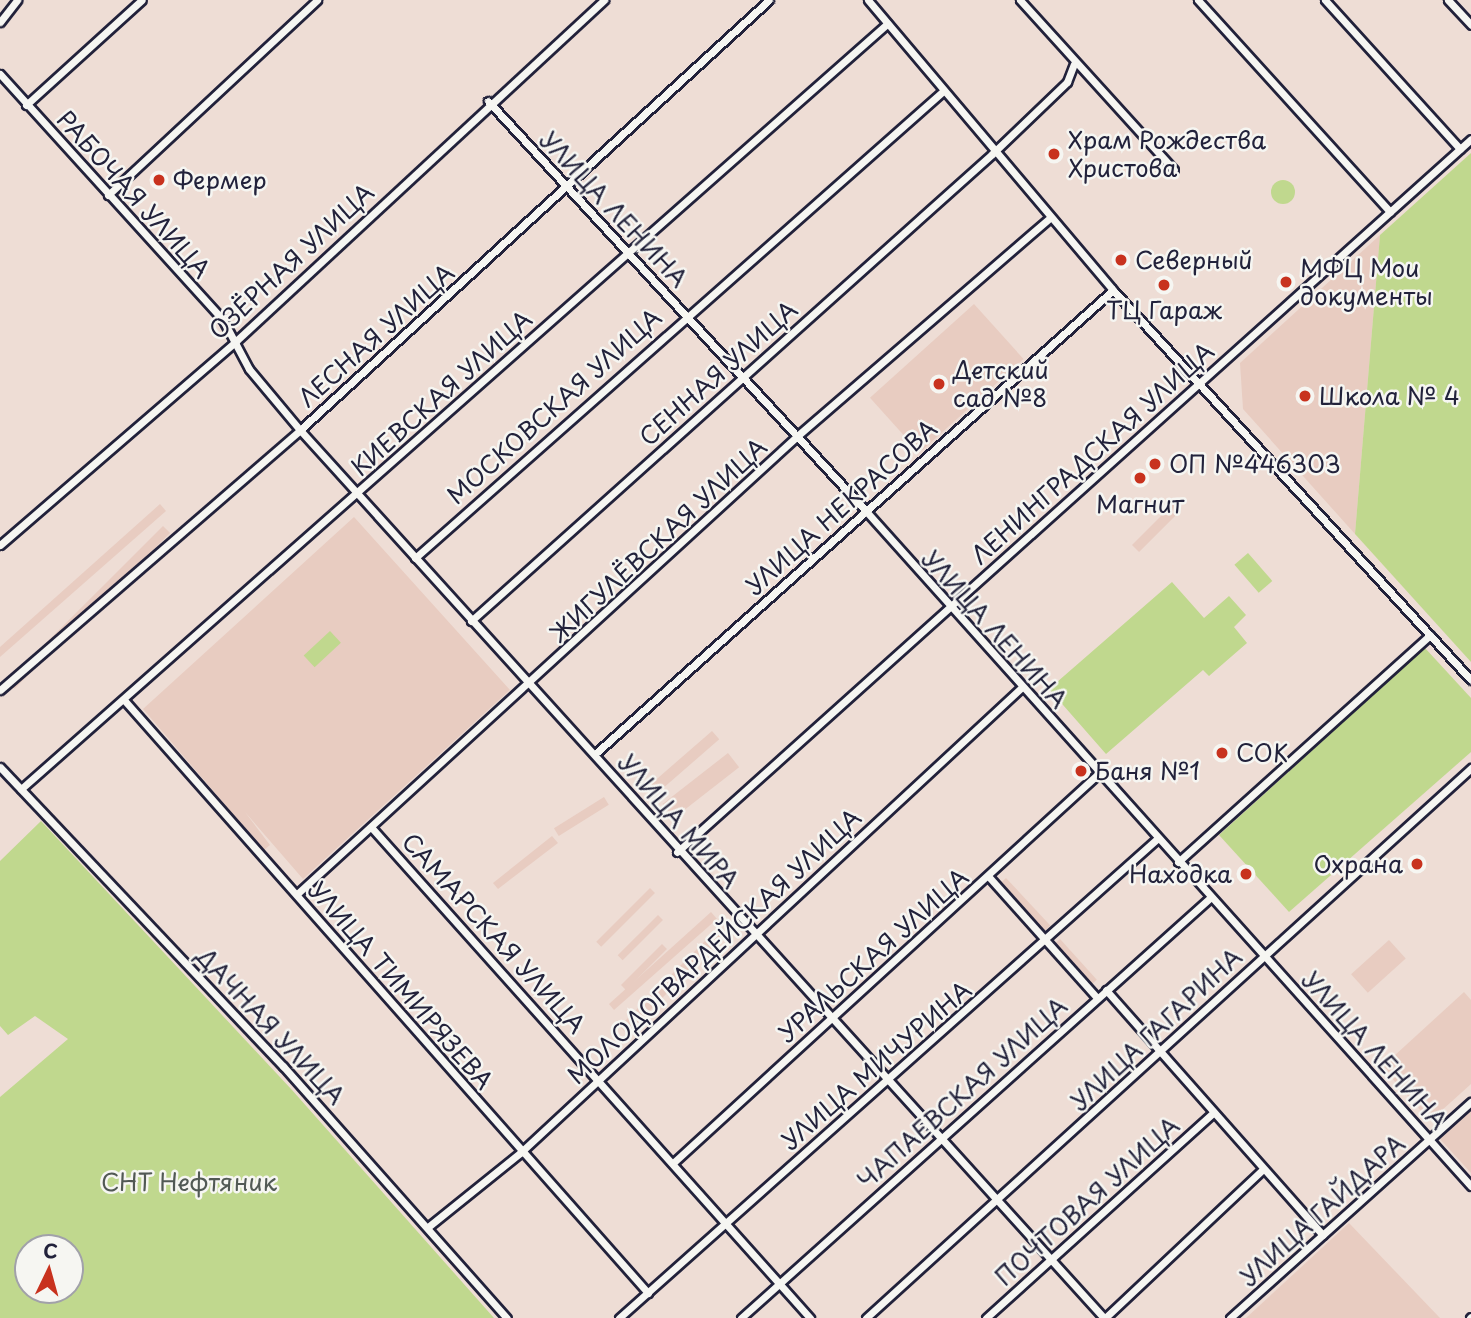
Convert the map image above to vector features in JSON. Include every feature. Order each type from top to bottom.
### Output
[{"type":"street","points":[[0,22],[17,0]]},
{"type":"street","points":[[26,104],[142,0]]},
{"type":"street","points":[[108,195],[317,0]]},
{"type":"street","name":"ОЗЁРНАЯ УЛИЦА","points":[[0,545],[236,341],[488,102],[604,0]]},
{"type":"street","name":"ЛЕСНАЯ УЛИЦА","points":[[0,690],[300,430],[769,0]]},
{"type":"street","points":[[868,0],[992,154],[1113,290],[1471,680]]},
{"type":"street","points":[[1020,0],[1074,64],[1174,170]]},
{"type":"street","points":[[1198,0],[1390,212]]},
{"type":"street","points":[[1325,0],[1460,149]]},
{"type":"street","points":[[1448,0],[1471,25]]},
{"type":"street","name":"КИЕВСКАЯ УЛИЦА","points":[[21,789],[359,494],[626,250],[887,24]]},
{"type":"street","name":"СЕННАЯ УЛИЦА","points":[[471,621],[992,154],[1067,82],[1074,64]]},
{"type":"street","name":"РАБОЧАЯ УЛИЦА","points":[[0,74],[236,341]]},
{"type":"street","name":"МОСКОВСКАЯ УЛИЦА","points":[[415,558],[685,314],[942,92]]},
{"type":"street","name":"УЛИЦА ЛЕНИНА","points":[[488,102],[865,510],[949,608],[1471,1186]]},
{"type":"street","name":"ЛЕНИНГРАДСКАЯ УЛИЦА","points":[[677,852],[1471,139]]},
{"type":"street","name":"ЖИГУЛЁВСКАЯ УЛИЦА","points":[[297,894],[531,686],[796,437],[1050,218]]},
{"type":"street","name":"УЛИЦА НЕКРАСОВА","points":[[596,753],[1113,290]]},
{"type":"street","name":"УЛИЦА МИРА","points":[[236,341],[249,369],[300,430],[471,621],[596,753],[677,852],[1105,1318]]},
{"type":"street","points":[[1178,862],[1430,635]]},
{"type":"street","name":"МОЛОДОГВАРДЕЙСКАЯ УЛИЦА","points":[[428,1227],[520,1153],[597,1075],[1022,687]]},
{"type":"street","name":"УЛИЦА ТИМИРЯЗЕВА","points":[[125,701],[297,894],[520,1153],[648,1293]]},
{"type":"street","name":"ДАЧНАЯ УЛИЦА","points":[[0,767],[428,1227],[507,1318]]},
{"type":"street","name":"УЛИЦА ГАГАРИНА","points":[[866,1318],[1471,768]]},
{"type":"street","name":"УРАЛЬСКАЯ УЛИЦА","points":[[673,1163],[989,877],[1098,774]]},
{"type":"street","name":"САМАРСКАЯ УЛИЦА","points":[[371,827],[597,1075],[810,1318]]},
{"type":"street","name":"УЛИЦА МИЧУРИНА","points":[[619,1318],[726,1225],[886,1078],[1046,943],[1157,839]]},
{"type":"street","points":[[989,877],[1097,998]]},
{"type":"street","name":"ЧАПАЕВСКАЯ УЛИЦА","points":[[741,1318],[1210,898]]},
{"type":"street","points":[[1105,990],[1323,1235]]},
{"type":"street","name":"УЛИЦА ГАЙДАРА","points":[[1230,1318],[1471,1102]]},
{"type":"street","name":"ПОЧТОВАЯ УЛИЦА","points":[[986,1318],[1213,1113]]},
{"type":"street","points":[[1105,1318],[1263,1169]]},
{"type":"shaded area","name":"Школа № 4","points":[[1380,235],[1355,534],[1243,409],[1240,363]]},
{"type":"shaded area","name":"Детский сад №8","points":[[974,304],[1024,359],[919,453],[870,398]]},
{"type":"shaded area","points":[[160,504],[166,511],[0,657],[0,647]]},
{"type":"shaded area","points":[[1173,504],[1180,511],[1139,552],[1132,545]]},
{"type":"shaded area","points":[[354,517],[510,690],[303,879],[245,812],[270,845],[264,850],[143,709]]},
{"type":"shaded area","points":[[163,526],[170,533],[15,689],[7,682]]},
{"type":"shaded area","points":[[712,731],[719,739],[657,794],[649,785]]},
{"type":"shaded area","points":[[728,753],[739,767],[674,818],[663,804]]},
{"type":"shaded area","points":[[604,797],[609,805],[559,836],[554,828]]},
{"type":"shaded area","points":[[552,836],[558,843],[498,889],[493,883]]},
{"type":"shaded area","points":[[1006,878],[1050,926],[1044,931],[1000,883]]},
{"type":"shaded area","points":[[650,888],[655,893],[601,947],[596,942]]},
{"type":"shaded area","points":[[711,912],[717,919],[614,1010],[609,1004]]},
{"type":"shaded area","points":[[658,915],[663,920],[623,960],[618,955]]},
{"type":"shaded area","points":[[720,926],[727,933],[627,1033],[620,1026]]},
{"type":"shaded area","points":[[1060,939],[1097,980],[1092,985],[1055,944]]},
{"type":"shaded area","points":[[1389,940],[1406,959],[1368,993],[1351,974]]},
{"type":"shaded area","points":[[662,944],[667,949],[626,990],[621,985]]},
{"type":"shaded area","points":[[1464,992],[1471,1000],[1471,1084],[1430,1121],[1382,1067]]},
{"type":"shaded area","points":[[1471,1111],[1471,1173],[1440,1139]]},
{"type":"shaded area","points":[[1349,1223],[1440,1318],[1246,1318]]},
{"type":"green space","points":[[1471,153],[1471,662],[1355,534],[1380,235]]},
{"type":"green space","points":[[1283,180],[1292,183],[1295,192],[1292,201],[1283,204],[1274,201],[1271,192],[1274,183]]},
{"type":"green space","points":[[1248,553],[1272,581],[1259,593],[1234,565]]},
{"type":"green space","points":[[1172,582],[1204,618],[1229,596],[1246,615],[1234,627],[1247,643],[1209,676],[1203,670],[1106,754],[1049,689]]},
{"type":"green space","points":[[330,631],[341,643],[315,667],[304,656]]},
{"type":"green space","points":[[1425,648],[1471,698],[1471,752],[1289,912],[1219,835]]},
{"type":"green space","name":"СНТ Нефтяник","points":[[41,821],[292,1090],[494,1318],[0,1318],[0,1097],[68,1039],[35,1016],[8,1035],[0,1026],[0,861]]},
{"type":"place","name":"Храм Рождества Христова","points":[[1054,154]]},
{"type":"place","name":"Фермер","points":[[159,180]]},
{"type":"place","name":"Северный","points":[[1121,260]]},
{"type":"place","name":"МФЦ Мои документы","points":[[1286,282]]},
{"type":"place","name":"ТЦ Гараж","points":[[1164,285]]},
{"type":"place","name":"Детский сад №8","points":[[939,384]]},
{"type":"place","name":"Школа № 4","points":[[1305,396]]},
{"type":"place","name":"ОП №446303","points":[[1155,464]]},
{"type":"place","name":"Магнит","points":[[1140,478]]},
{"type":"place","name":"СОК","points":[[1222,753]]},
{"type":"place","name":"Баня №1","points":[[1081,771]]},
{"type":"place","name":"Охрана","points":[[1417,864]]},
{"type":"place","name":"Находка","points":[[1246,874]]}]
